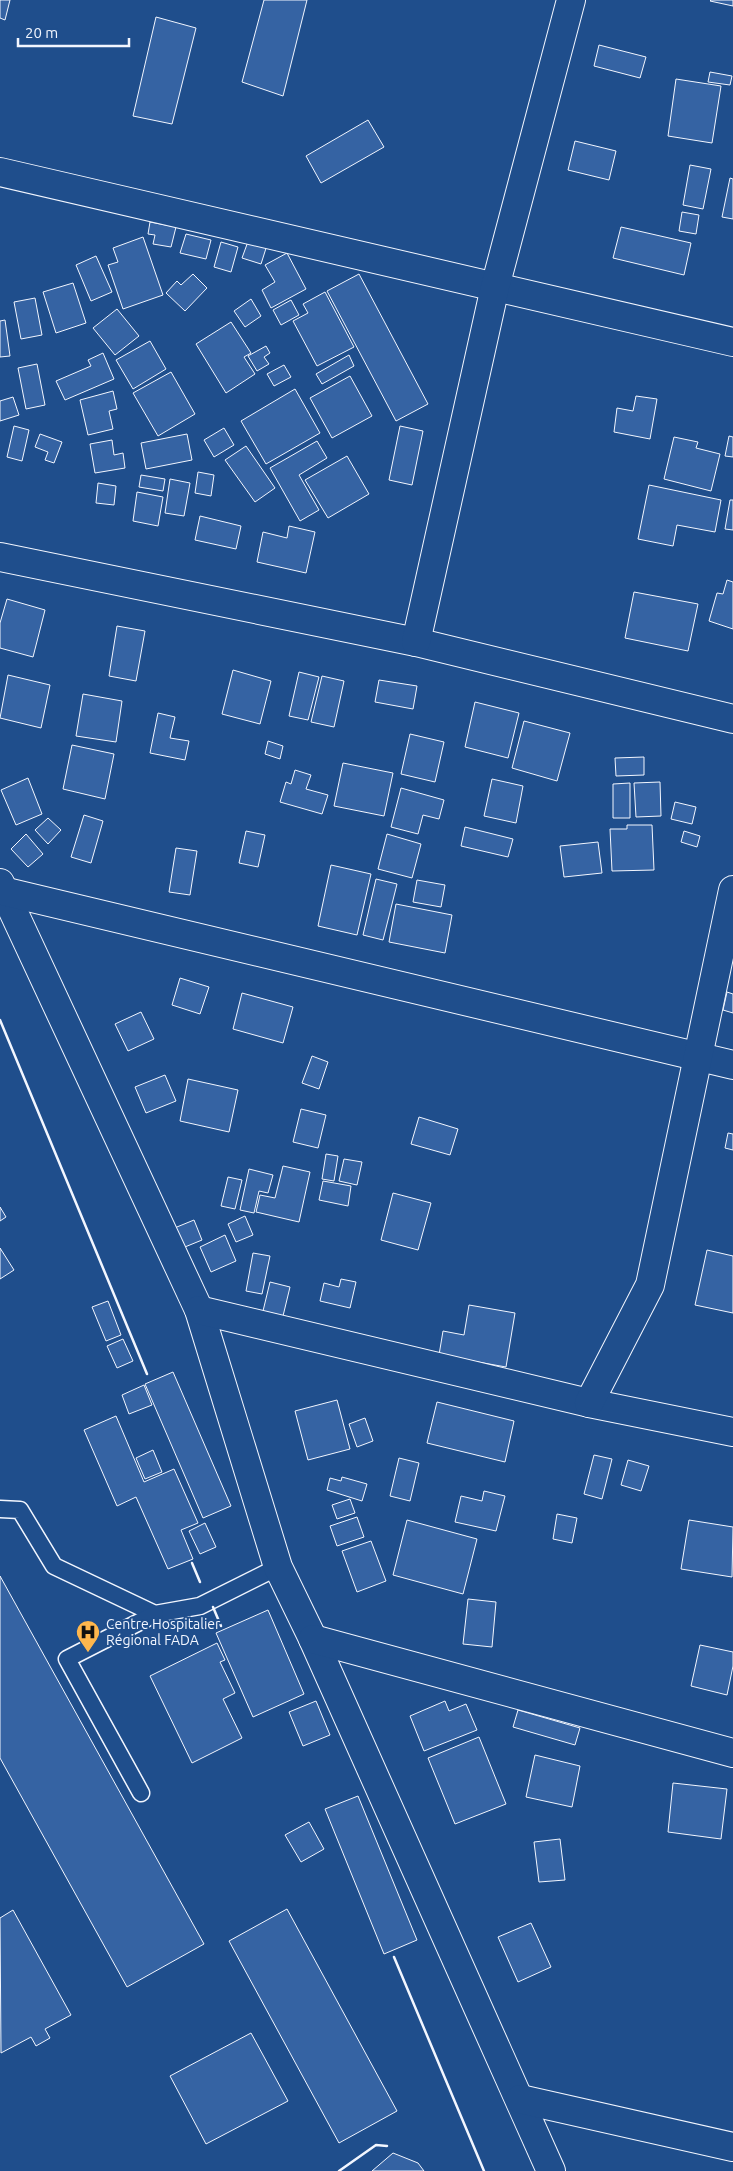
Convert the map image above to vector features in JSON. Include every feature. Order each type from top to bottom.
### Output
[{"type":"street","points":[[416,642],[495,286],[571,0]]},
{"type":"street","points":[[0,172],[733,342]]},
{"type":"street","points":[[0,558],[416,642],[733,719]]},
{"type":"street","points":[[2,887],[733,1066]]},
{"type":"street","points":[[2,887],[199,1310],[278,1567],[313,1639],[551,2171]]},
{"type":"street","points":[[588,1402],[650,1285],[733,890]]},
{"type":"street","points":[[199,1310],[588,1402],[733,1432]]},
{"type":"street","points":[[313,1639],[733,1753]]},
{"type":"street","points":[[520,2099],[733,2147]]},
{"type":"lane","points":[[0,1509],[20,1510],[54,1566],[155,1614]]},
{"type":"lane","points":[[141,1793],[67,1659],[155,1614],[200,1606],[278,1567]]},
{"type":"building","points":[[0,0],[10,0],[5,20],[0,18]]},
{"type":"building","points":[[264,0],[307,0],[283,96],[242,82]]},
{"type":"building","points":[[733,0],[733,6],[710,1]]},
{"type":"building","points":[[156,17],[196,28],[172,124],[133,116]]},
{"type":"building","points":[[599,45],[646,57],[640,78],[594,66]]},
{"type":"building","points":[[710,72],[732,76],[730,85],[708,82]]},
{"type":"building","points":[[676,79],[721,86],[712,143],[668,136]]},
{"type":"building","points":[[368,120],[384,147],[321,183],[306,156]]},
{"type":"building","points":[[575,141],[616,151],[609,180],[568,170]]},
{"type":"building","points":[[690,165],[711,169],[703,209],[683,205]]},
{"type":"building","points":[[730,178],[733,179],[733,219],[722,217]]},
{"type":"building","points":[[682,212],[699,215],[696,234],[679,231]]},
{"type":"building","points":[[150,222],[176,227],[171,247],[153,244],[155,235],[148,234]]},
{"type":"building","points":[[621,227],[691,243],[684,275],[613,258]]},
{"type":"building","points":[[186,234],[211,240],[206,259],[180,253]]},
{"type":"building","points":[[250,236],[268,242],[261,264],[242,258]]},
{"type":"building","points":[[143,237],[163,295],[123,309],[108,265],[118,262],[113,248]]},
{"type":"building","points":[[221,242],[238,247],[231,272],[214,267]]},
{"type":"building","points":[[287,253],[306,289],[271,308],[262,290],[275,282],[265,265]]},
{"type":"building","points":[[96,256],[112,292],[91,301],[76,265]]},
{"type":"building","points":[[193,274],[207,288],[185,311],[166,293],[177,281],[181,285]]},
{"type":"building","points":[[359,274],[428,404],[396,421],[327,291]]},
{"type":"building","points":[[73,283],[86,323],[56,333],[43,292]]},
{"type":"building","points":[[325,292],[354,347],[317,366],[293,321],[308,313],[303,304]]},
{"type":"building","points":[[35,298],[42,335],[21,339],[14,302]]},
{"type":"building","points":[[251,299],[261,316],[245,327],[234,311]]},
{"type":"building","points":[[291,300],[299,315],[281,325],[273,310]]},
{"type":"building","points":[[117,309],[139,336],[115,355],[93,328]]},
{"type":"building","points":[[5,320],[10,356],[0,357],[0,321]]},
{"type":"building","points":[[231,322],[251,353],[244,357],[255,374],[226,393],[196,344]]},
{"type":"building","points":[[150,341],[166,369],[133,389],[116,360]]},
{"type":"building","points":[[266,346],[270,353],[264,357],[269,364],[257,371],[248,356]]},
{"type":"building","points":[[103,353],[114,379],[65,400],[56,381],[91,366],[88,360]]},
{"type":"building","points":[[349,355],[354,366],[322,384],[316,374]]},
{"type":"building","points":[[37,364],[45,405],[26,409],[18,368]]},
{"type":"building","points":[[284,365],[291,377],[274,386],[267,374]]},
{"type":"building","points":[[171,372],[195,414],[158,436],[133,393]]},
{"type":"building","points":[[350,376],[372,416],[332,438],[310,398]]},
{"type":"building","points":[[295,389],[320,433],[266,464],[241,421]]},
{"type":"building","points":[[113,391],[117,409],[109,411],[113,429],[88,435],[80,400]]},
{"type":"building","points":[[636,396],[657,399],[650,439],[614,432],[617,408],[633,411]]},
{"type":"building","points":[[13,397],[19,415],[0,421],[0,401]]},
{"type":"building","points":[[14,426],[29,430],[22,461],[7,457]]},
{"type":"building","points":[[400,426],[423,431],[412,485],[389,480]]},
{"type":"building","points":[[224,428],[234,445],[214,457],[204,440]]},
{"type":"building","points":[[40,434],[62,442],[54,463],[45,460],[48,452],[35,447]]},
{"type":"building","points":[[187,434],[192,460],[146,469],[141,443]]},
{"type":"building","points":[[729,436],[733,437],[733,457],[725,456]]},
{"type":"building","points":[[674,437],[698,442],[696,448],[720,454],[711,491],[664,479]]},
{"type":"building","points":[[112,440],[114,455],[123,453],[125,468],[95,473],[90,444]]},
{"type":"building","points":[[317,441],[327,458],[299,475],[319,510],[300,521],[270,468]]},
{"type":"building","points":[[246,446],[275,488],[255,502],[225,460]]},
{"type":"building","points":[[347,456],[369,494],[328,518],[305,480]]},
{"type":"building","points":[[198,472],[214,475],[211,496],[195,493]]},
{"type":"building","points":[[141,475],[165,479],[163,491],[139,487]]},
{"type":"building","points":[[170,479],[190,483],[184,516],[165,513]]},
{"type":"building","points":[[98,483],[116,486],[114,505],[96,503]]},
{"type":"building","points":[[649,485],[721,500],[715,532],[677,525],[673,546],[638,539]]},
{"type":"building","points":[[137,492],[163,497],[158,526],[133,521]]},
{"type":"building","points":[[730,500],[733,500],[733,530],[725,529]]},
{"type":"building","points":[[200,516],[241,526],[236,549],[195,540]]},
{"type":"building","points":[[289,526],[315,532],[306,573],[257,562],[263,532],[287,538]]},
{"type":"building","points":[[727,580],[733,582],[733,629],[709,621],[717,593],[723,594]]},
{"type":"building","points":[[634,592],[698,604],[688,651],[625,638]]},
{"type":"building","points":[[7,599],[45,610],[33,657],[0,648],[0,623]]},
{"type":"building","points":[[117,626],[145,631],[136,681],[109,676]]},
{"type":"building","points":[[233,670],[271,681],[260,724],[222,714]]},
{"type":"building","points":[[299,672],[319,677],[308,720],[289,716]]},
{"type":"building","points":[[8,675],[50,685],[41,728],[0,718]]},
{"type":"building","points":[[322,676],[344,681],[334,727],[311,722]]},
{"type":"building","points":[[379,680],[417,686],[413,709],[375,702]]},
{"type":"building","points":[[83,694],[122,701],[116,742],[76,736]]},
{"type":"building","points":[[475,702],[519,713],[508,758],[465,747]]},
{"type":"building","points":[[158,713],[175,717],[170,738],[189,741],[185,760],[150,753]]},
{"type":"building","points":[[524,721],[570,733],[557,781],[512,768]]},
{"type":"building","points":[[410,734],[444,742],[435,782],[401,774]]},
{"type":"building","points":[[268,741],[283,746],[280,759],[265,754]]},
{"type":"building","points":[[72,745],[114,754],[105,799],[63,789]]},
{"type":"building","points":[[644,757],[644,775],[616,776],[615,758]]},
{"type":"building","points":[[343,763],[393,773],[384,816],[334,806]]},
{"type":"building","points":[[295,770],[311,775],[306,789],[328,795],[322,814],[280,802],[286,782],[291,784]]},
{"type":"building","points":[[28,778],[42,814],[16,825],[1,790]]},
{"type":"building","points":[[492,779],[523,786],[516,823],[484,816]]},
{"type":"building","points":[[660,782],[661,816],[636,817],[634,783]]},
{"type":"building","points":[[630,783],[630,818],[613,818],[613,784]]},
{"type":"building","points":[[401,788],[444,800],[439,819],[423,815],[418,834],[391,827]]},
{"type":"building","points":[[675,802],[696,807],[692,824],[671,819]]},
{"type":"building","points":[[84,815],[103,821],[91,863],[71,857]]},
{"type":"building","points":[[48,818],[61,830],[48,844],[35,830]]},
{"type":"building","points":[[627,825],[652,825],[654,870],[612,871],[610,829],[627,829]]},
{"type":"building","points":[[465,827],[513,839],[508,857],[461,846]]},
{"type":"building","points":[[246,831],[265,835],[258,867],[239,863]]},
{"type":"building","points":[[684,831],[700,836],[697,847],[681,842]]},
{"type":"building","points":[[26,834],[43,854],[28,867],[11,849]]},
{"type":"building","points":[[387,834],[421,844],[412,878],[378,869]]},
{"type":"building","points":[[598,842],[602,873],[564,877],[560,846]]},
{"type":"building","points":[[176,848],[197,851],[190,895],[169,892]]},
{"type":"building","points":[[331,865],[371,874],[357,935],[318,926]]},
{"type":"building","points":[[376,879],[397,884],[383,940],[363,935]]},
{"type":"building","points":[[417,880],[445,885],[441,907],[413,902]]},
{"type":"building","points":[[396,904],[452,915],[445,953],[389,942]]},
{"type":"building","points":[[180,978],[209,987],[200,1014],[172,1005]]},
{"type":"building","points":[[727,992],[733,994],[733,1013],[723,1010]]},
{"type":"building","points":[[242,993],[293,1007],[283,1043],[233,1029]]},
{"type":"building","points":[[141,1012],[154,1039],[128,1051],[115,1024]]},
{"type":"building","points":[[312,1056],[328,1062],[319,1089],[302,1083]]},
{"type":"building","points":[[165,1075],[176,1101],[146,1113],[135,1087]]},
{"type":"building","points":[[188,1079],[238,1090],[229,1132],[180,1121]]},
{"type":"building","points":[[301,1109],[326,1115],[318,1148],[293,1142]]},
{"type":"building","points":[[419,1117],[458,1129],[450,1155],[411,1144]]},
{"type":"building","points":[[728,1133],[733,1134],[733,1150],[725,1148]]},
{"type":"building","points":[[326,1154],[338,1156],[334,1181],[322,1179]]},
{"type":"building","points":[[344,1159],[362,1162],[357,1185],[339,1181]]},
{"type":"building","points":[[283,1166],[310,1172],[299,1222],[256,1212],[260,1195],[275,1198]]},
{"type":"building","points":[[249,1169],[273,1175],[268,1193],[259,1191],[254,1213],[240,1210]]},
{"type":"building","points":[[228,1177],[242,1180],[235,1209],[221,1206]]},
{"type":"building","points":[[323,1181],[351,1186],[348,1206],[319,1200]]},
{"type":"building","points":[[393,1193],[431,1203],[418,1250],[381,1240]]},
{"type":"building","points":[[0,1207],[6,1217],[0,1221]]},
{"type":"building","points":[[245,1216],[253,1235],[236,1242],[228,1224]]},
{"type":"building","points":[[194,1220],[202,1240],[180,1249],[172,1229]]},
{"type":"building","points":[[225,1235],[236,1261],[211,1272],[200,1247]]},
{"type":"building","points":[[0,1248],[14,1270],[0,1279]]},
{"type":"building","points":[[707,1250],[733,1256],[733,1313],[695,1305]]},
{"type":"building","points":[[253,1253],[270,1256],[262,1294],[246,1291]]},
{"type":"building","points":[[341,1279],[356,1282],[350,1308],[320,1301],[324,1283],[339,1287]]},
{"type":"building","points":[[270,1282],[290,1287],[283,1316],[263,1311]]},
{"type":"building","points":[[108,1301],[121,1335],[106,1341],[92,1307]]},
{"type":"building","points":[[469,1305],[515,1313],[506,1367],[439,1355],[443,1331],[464,1335]]},
{"type":"building","points":[[123,1339],[133,1361],[117,1368],[107,1346]]},
{"type":"building","points":[[173,1372],[231,1506],[203,1518],[145,1384]]},
{"type":"building","points":[[144,1385],[152,1405],[129,1414],[122,1395]]},
{"type":"building","points":[[337,1400],[350,1449],[308,1460],[295,1411]]},
{"type":"building","points":[[437,1402],[514,1421],[505,1462],[427,1443]]},
{"type":"building","points":[[116,1416],[144,1482],[174,1469],[198,1523],[181,1530],[193,1559],[168,1569],[136,1497],[117,1506],[84,1430]]},
{"type":"building","points":[[365,1418],[373,1441],[357,1447],[349,1424]]},
{"type":"building","points":[[153,1450],[162,1472],[145,1479],[136,1458]]},
{"type":"building","points":[[594,1455],[612,1459],[602,1499],[584,1494]]},
{"type":"building","points":[[399,1458],[419,1463],[410,1501],[390,1496]]},
{"type":"building","points":[[628,1460],[649,1466],[641,1491],[621,1485]]},
{"type":"building","points":[[342,1477],[367,1484],[362,1501],[327,1490],[330,1478],[341,1481]]},
{"type":"building","points":[[484,1491],[505,1496],[496,1531],[455,1522],[461,1496],[482,1501]]},
{"type":"building","points":[[350,1499],[355,1513],[337,1519],[332,1505]]},
{"type":"building","points":[[557,1514],[577,1518],[572,1543],[553,1539]]},
{"type":"building","points":[[357,1517],[364,1537],[337,1546],[330,1526]]},
{"type":"building","points":[[407,1520],[477,1539],[463,1594],[393,1575]]},
{"type":"building","points":[[689,1520],[733,1527],[732,1577],[681,1569]]},
{"type":"building","points":[[205,1523],[216,1547],[200,1554],[189,1531]]},
{"type":"building","points":[[371,1541],[386,1581],[357,1592],[342,1551]]},
{"type":"building","points":[[0,1576],[204,1944],[127,1987],[0,1758]]},
{"type":"building","points":[[468,1599],[496,1602],[492,1647],[463,1644]]},
{"type":"building","points":[[268,1610],[304,1694],[253,1717],[216,1633]]},
{"type":"building","points":[[217,1643],[225,1660],[220,1662],[235,1693],[223,1699],[242,1738],[192,1763],[150,1676]]},
{"type":"building","points":[[700,1645],[733,1652],[733,1666],[727,1695],[691,1686]]},
{"type":"building","points":[[316,1701],[330,1735],[303,1746],[289,1712]]},
{"type":"building","points":[[445,1701],[449,1711],[466,1704],[477,1730],[424,1751],[410,1716]]},
{"type":"building","points":[[518,1710],[580,1728],[575,1745],[513,1727]]},
{"type":"building","points":[[479,1737],[506,1804],[455,1824],[428,1758]]},
{"type":"building","points":[[535,1755],[580,1766],[572,1807],[526,1797]]},
{"type":"building","points":[[673,1783],[727,1789],[721,1839],[668,1832]]},
{"type":"building","points":[[358,1796],[417,1940],[384,1954],[325,1809]]},
{"type":"building","points":[[309,1822],[324,1849],[301,1862],[285,1835]]},
{"type":"building","points":[[560,1839],[565,1880],[539,1882],[534,1842]]},
{"type":"building","points":[[287,1909],[397,2111],[339,2143],[229,1941]]},
{"type":"building","points":[[13,1910],[71,2015],[45,2029],[50,2038],[36,2046],[31,2037],[1,2053],[0,1918]]},
{"type":"building","points":[[531,1923],[551,1967],[518,1982],[498,1937]]},
{"type":"building","points":[[251,2033],[288,2101],[206,2144],[170,2076]]},
{"type":"building","points":[[393,2153],[418,2163],[424,2171],[372,2171]]},
{"type":"wall","points":[[0,1020],[147,1374]]},
{"type":"wall","points":[[192,1563],[200,1582]]},
{"type":"wall","points":[[213,1607],[221,1626]]},
{"type":"wall","points":[[394,1957],[484,2171]]},
{"type":"wall","points":[[339,2171],[376,2145],[387,2146]]},
{"type":"place","name":"Centre Hospitalier Régional FADA","points":[[88,1653]]}]
